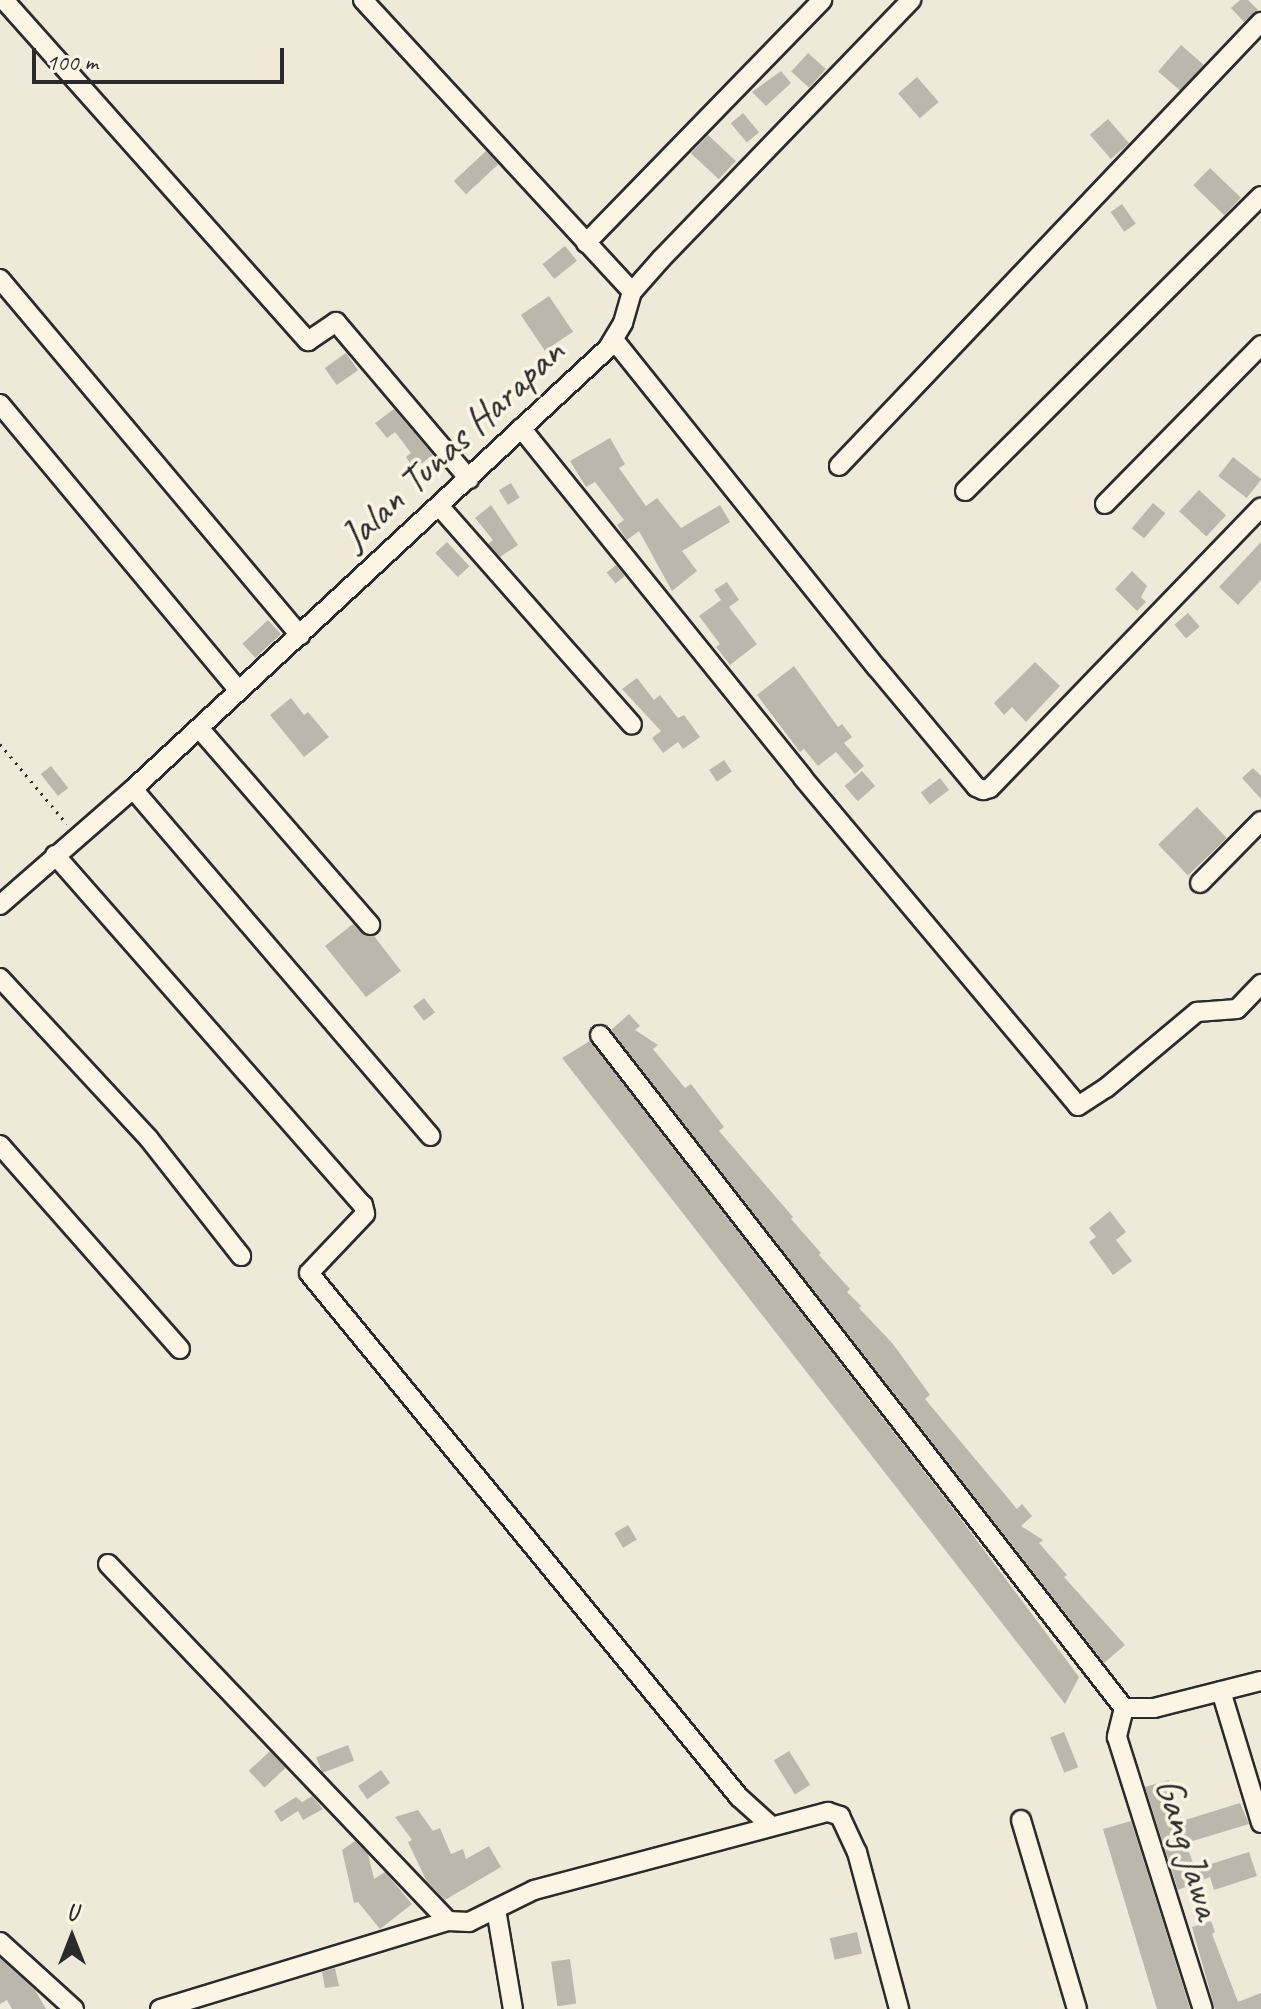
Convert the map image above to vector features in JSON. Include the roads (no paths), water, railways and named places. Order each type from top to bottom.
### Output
[{"type":"street","points":[[4,0],[308,341],[336,322],[469,479]]},
{"type":"street","points":[[586,243],[822,0]]},
{"type":"street","name":"Jalan Tunas Harapan","points":[[0,905],[133,789],[440,507],[614,340],[632,292],[911,0]]},
{"type":"street","points":[[371,3],[632,292]]},
{"type":"street","points":[[839,466],[1261,22]]},
{"type":"street","points":[[965,491],[1261,196]]},
{"type":"street","points":[[0,279],[300,635]]},
{"type":"street","points":[[614,340],[877,668],[976,787],[983,790],[990,788],[1261,507]]},
{"type":"street","points":[[1105,504],[1261,345]]},
{"type":"street","points":[[0,404],[239,691]]},
{"type":"street","points":[[521,428],[803,778],[1077,1105],[1083,1105],[1106,1088],[1197,1012],[1237,1009],[1261,984]]},
{"type":"street","points":[[440,507],[632,725]]},
{"type":"street","points":[[199,728],[370,925]]},
{"type":"street","points":[[133,789],[430,1136]]},
{"type":"street","points":[[1200,883],[1261,821]]},
{"type":"street","points":[[55,855],[363,1205],[365,1214],[309,1273],[739,1797],[770,1825]]},
{"type":"street","points":[[0,978],[149,1139],[241,1256]]},
{"type":"street","points":[[600,1035],[1124,1708],[1154,1708],[1261,1681]]},
{"type":"street","points":[[0,1145],[180,1349]]},
{"type":"street","points":[[108,1564],[448,1921]]},
{"type":"street","points":[[1221,1691],[1261,1823]]},
{"type":"street","name":"Gang Jawa","points":[[1124,1708],[1117,1737],[1203,2009]]},
{"type":"street","points":[[160,2009],[448,1921],[469,1922],[534,1890],[816,1813],[840,1816],[857,1852],[899,2009]]},
{"type":"street","points":[[1021,1820],[1077,2009]]},
{"type":"street","points":[[496,1909],[513,2009]]},
{"type":"street","points":[[0,1942],[74,2009]]}]
